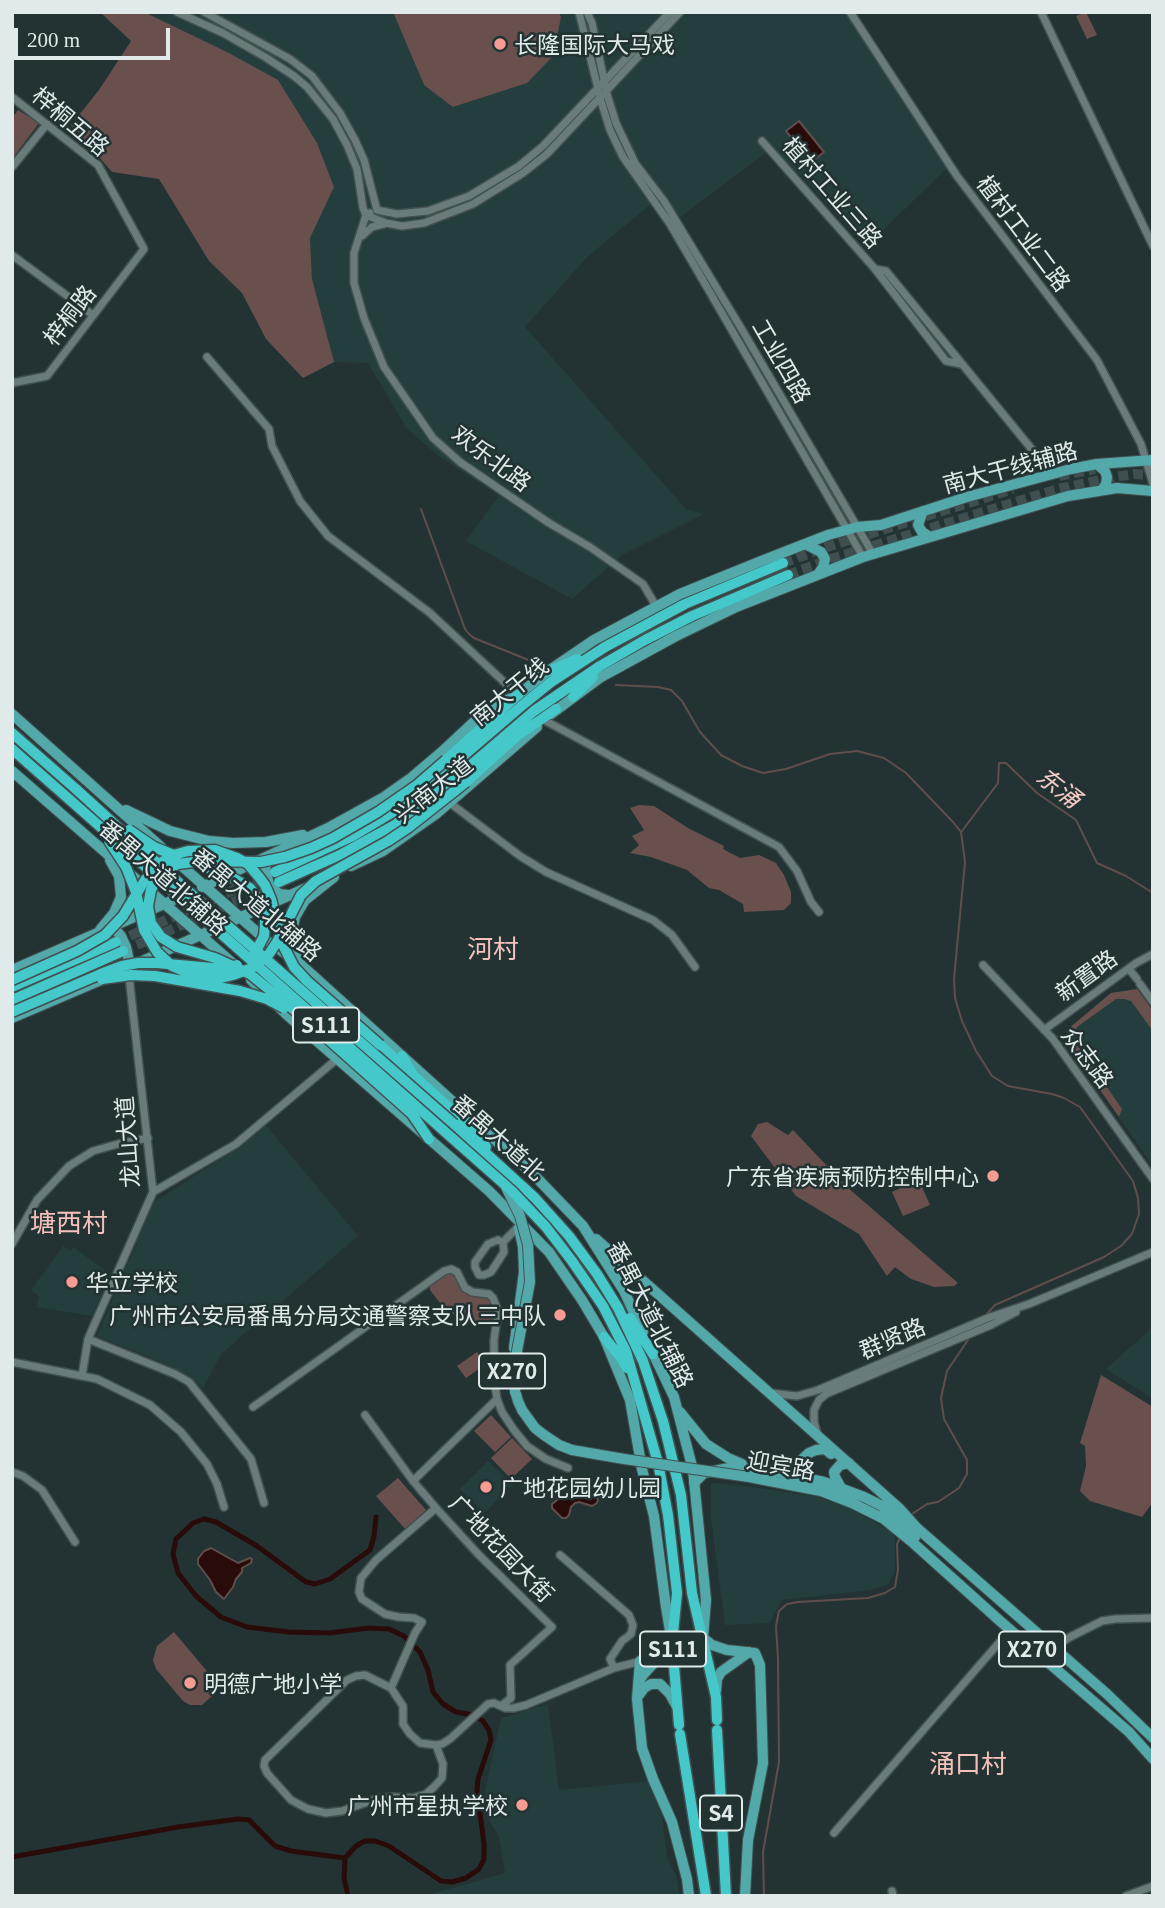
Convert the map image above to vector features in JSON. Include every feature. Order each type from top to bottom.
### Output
[{"type":"highway","name":"南大干线","points":[[783,563],[685,604],[605,647],[551,682],[403,806],[277,877],[342,854],[395,825],[534,711],[611,660],[692,616],[788,575]]},
{"type":"highway","points":[[547,671],[605,647]]},
{"type":"highway","points":[[573,697],[611,660]]},
{"type":"highway","points":[[429,1139],[412,1114],[310,1023],[250,974],[226,962],[177,947],[161,937],[153,927],[149,915],[150,890],[164,872],[178,864],[201,861],[261,862],[285,857],[311,848],[378,813],[417,785],[517,695]]},
{"type":"highway","points":[[97,825],[126,867],[136,892],[144,930],[157,952],[172,966],[188,973],[221,978],[233,975],[252,968],[269,954],[301,895],[316,881],[409,827],[466,782],[517,736],[556,709]]},
{"type":"highway","name":"番禺大道北","points":[[12,733],[498,1164],[552,1217],[597,1274],[618,1307],[638,1350],[663,1421],[681,1495],[692,1593],[716,1697],[717,1725]]},
{"type":"highway","name":"番禺大道北","points":[[12,749],[504,1184],[546,1227],[587,1281],[626,1351],[659,1463],[677,1593],[669,1647],[679,1730]]},
{"type":"highway","points":[[12,1012],[103,972],[138,963],[211,969],[232,967],[248,960],[264,936],[265,916],[250,888],[222,872],[182,859],[154,846],[103,813]]},
{"type":"highway","points":[[12,979],[77,951],[106,935],[123,916],[149,874],[162,862],[188,851],[215,850],[237,858],[248,864],[260,877],[271,899],[283,945],[294,967],[477,1133],[498,1164]]},
{"type":"highway","points":[[12,987],[119,947],[12,1000]]},
{"type":"highway","points":[[49,996],[97,980],[146,975],[253,995],[289,1010],[310,1023]]},
{"type":"highway","points":[[402,1056],[413,1075]]},
{"type":"highway","points":[[597,1274],[618,1300],[653,1354]]},
{"type":"highway","points":[[604,1337],[622,1359],[637,1388]]},
{"type":"highway","points":[[675,1573],[690,1572]]},
{"type":"highway","name":"S4","points":[[717,1725],[726,1896]]},
{"type":"highway","name":"S4","points":[[679,1730],[706,1896]]},
{"type":"main road","name":"南大干线辅路","points":[[881,525],[1004,486],[1056,473],[1097,464],[1149,460]]},
{"type":"main road","points":[[1097,464],[1107,477],[1102,490]]},
{"type":"main road","name":"南大干线辅路","points":[[898,547],[1035,505],[1102,490],[1131,488],[1153,491]]},
{"type":"main road","points":[[922,511],[918,525],[922,532],[930,537]]},
{"type":"main road","name":"兴南大道","points":[[12,970],[272,855],[384,797],[445,749],[489,708],[517,695],[594,640],[656,606],[805,544],[852,528],[881,525]]},
{"type":"main road","points":[[805,544],[821,552],[825,559],[819,574]]},
{"type":"main road","name":"兴南大道","points":[[129,972],[201,935],[383,851],[450,803],[556,709],[601,677],[736,607],[819,574],[898,547]]},
{"type":"main road","name":"番禺大道北铺路","points":[[12,714],[108,799]]},
{"type":"main road","name":"番禺大道北铺路","points":[[12,771],[232,962],[287,1016]]},
{"type":"main road","points":[[108,799],[156,826],[209,841],[266,842],[328,828]]},
{"type":"main road","name":"番禺大道北辅路","points":[[108,799],[267,941],[299,963],[512,1154],[583,1226],[624,1292],[674,1396],[694,1483],[706,1600],[703,1638]]},
{"type":"main road","points":[[96,934],[114,913],[121,895],[119,876],[102,848]]},
{"type":"main road","points":[[299,963],[292,932],[295,917],[305,900],[333,877],[383,851]]},
{"type":"main road","points":[[272,855],[265,867],[269,885],[279,894],[290,895]]},
{"type":"main road","points":[[112,926],[126,947],[129,972]]},
{"type":"main road","points":[[12,1018],[100,981],[129,972],[229,984],[246,991],[287,1016],[337,1059],[489,1191],[549,1252],[604,1337],[629,1400],[654,1516],[669,1647],[639,1681]]},
{"type":"main road","points":[[504,1184],[520,1216],[528,1245],[530,1282],[517,1351],[515,1392]]},
{"type":"main road","name":"迎宾路","points":[[512,1215],[523,1247],[524,1272],[512,1370],[515,1392],[535,1429],[572,1450],[821,1491],[863,1508],[895,1517],[955,1581],[1129,1732],[1153,1759]]},
{"type":"main road","name":"迎宾路","points":[[583,1226],[603,1247],[849,1464],[914,1535],[1054,1648],[1153,1738]]},
{"type":"main road","points":[[674,1396],[681,1413],[706,1444],[736,1462],[785,1470],[793,1468],[816,1450],[839,1455]]},
{"type":"main road","points":[[841,1488],[834,1472],[839,1465],[849,1464]]},
{"type":"main road","points":[[694,1483],[704,1473],[740,1467],[778,1472],[841,1488],[882,1506],[895,1517]]},
{"type":"main road","points":[[703,1638],[712,1645],[727,1650],[755,1653],[760,1665],[764,1748],[750,1821],[745,1896]]},
{"type":"main road","points":[[716,1697],[717,1679],[721,1672],[749,1652]]},
{"type":"main road","points":[[640,1661],[637,1699],[642,1748],[671,1822],[689,1896]]},
{"type":"main road","points":[[637,1699],[650,1684],[660,1684],[666,1688],[676,1704]]},
{"type":"street","points":[[177,12],[223,33],[265,57],[307,87],[333,120],[347,145],[357,169],[366,215],[402,226],[425,223],[472,204],[523,173],[547,154],[680,12]]},
{"type":"street","points":[[204,12],[290,59],[312,76],[340,113],[355,140],[364,160],[377,210]]},
{"type":"street","points":[[579,12],[599,97],[610,130],[630,169],[652,192]]},
{"type":"street","points":[[587,12],[616,123],[652,192]]},
{"type":"street","points":[[366,215],[377,210],[397,214],[428,211],[468,196],[519,166],[543,146],[670,12]]},
{"type":"street","name":"植村工业二路","points":[[850,12],[957,176],[1097,360],[1149,460],[1153,484]]},
{"type":"street","points":[[1041,12],[1153,246]]},
{"type":"street","name":"梓桐五路","points":[[12,97],[98,165],[144,249]]},
{"type":"street","points":[[12,167],[47,124]]},
{"type":"street","name":"植村工业三路","points":[[762,141],[875,268],[946,361],[961,364],[1048,469]]},
{"type":"street","name":"工业四路","points":[[652,192],[664,201],[812,450],[868,556]]},
{"type":"street","name":"工业四路","points":[[652,192],[804,455],[852,528]]},
{"type":"street","name":"欢乐北路","points":[[366,215],[354,253],[354,283],[364,318],[384,367],[433,438],[460,462],[643,584],[656,606]]},
{"type":"street","points":[[354,253],[363,234],[372,227],[386,223]]},
{"type":"street","name":"梓桐路","points":[[12,383],[47,376],[144,249]]},
{"type":"street","points":[[12,255],[93,315]]},
{"type":"street","points":[[206,357],[269,429],[272,446],[300,501],[328,536],[430,613],[517,695]]},
{"type":"street","points":[[804,455],[812,450]]},
{"type":"street","points":[[544,720],[779,847],[797,871],[811,902],[819,912]]},
{"type":"street","points":[[450,803],[520,856],[546,872],[653,920],[672,935],[695,967]]},
{"type":"street","name":"新置路","points":[[1044,1030],[1129,968],[1153,954]]},
{"type":"street","name":"众志路","points":[[983,965],[1053,1039],[1153,1180]]},
{"type":"street","points":[[1129,968],[1153,1002]]},
{"type":"street","name":"龙山大道","points":[[82,1377],[88,1339],[153,1192],[129,972]]},
{"type":"street","points":[[153,1192],[236,1144],[337,1059]]},
{"type":"street","points":[[12,1244],[37,1200],[69,1167],[93,1151],[148,1139]]},
{"type":"street","points":[[503,1242],[518,1227]]},
{"type":"street","points":[[479,1275],[475,1262],[488,1244],[498,1240],[503,1242]]},
{"type":"street","points":[[479,1275],[491,1272],[504,1252],[503,1242]]},
{"type":"street","name":"群贤路","points":[[818,1437],[814,1410],[819,1399],[826,1394],[1153,1252]]},
{"type":"street","points":[[253,1406],[444,1271],[451,1269],[457,1272],[469,1290],[489,1294],[493,1298],[498,1311],[494,1340],[497,1399],[514,1430],[527,1446],[546,1459],[568,1468]]},
{"type":"street","points":[[469,1290],[479,1275]]},
{"type":"street","name":"群贤路","points":[[769,1393],[797,1396],[818,1390],[962,1329],[990,1321]]},
{"type":"street","points":[[88,1339],[189,1382],[251,1459],[264,1503]]},
{"type":"street","points":[[12,1362],[97,1378],[150,1405],[181,1432],[207,1464],[217,1483],[224,1507]]},
{"type":"street","points":[[413,1481],[497,1399]]},
{"type":"street","name":"广地花园大街","points":[[365,1415],[436,1508],[552,1627],[510,1665],[511,1698],[501,1706]]},
{"type":"street","points":[[12,1472],[23,1476],[42,1490],[75,1542]]},
{"type":"street","points":[[391,1688],[422,1622],[414,1618],[385,1614],[362,1599],[359,1592],[360,1578],[376,1560],[436,1508]]},
{"type":"street","points":[[561,1555],[629,1615],[633,1625],[631,1634],[622,1641],[610,1659],[614,1668]]},
{"type":"street","points":[[1054,1648],[1102,1621],[1153,1618]]},
{"type":"street","points":[[834,1833],[1010,1630]]},
{"type":"street","points":[[436,1745],[443,1764],[442,1778],[426,1794],[413,1798],[376,1799],[342,1811],[326,1813],[308,1809],[291,1800],[264,1766],[265,1760],[347,1680],[356,1676],[365,1675],[391,1688],[403,1706],[403,1724],[410,1734],[420,1742],[436,1745],[450,1738],[488,1704],[514,1708],[614,1668],[653,1658],[669,1647]]},
{"type":"street","points":[[1126,1896],[1153,1886]]},
{"type":"shaded area","points":[[100,12],[144,12],[278,80],[317,143],[334,187],[310,238],[312,279],[334,362],[303,378],[266,339],[242,293],[209,261],[159,179],[112,172],[71,125],[99,90],[131,41]]},
{"type":"shaded area","points":[[144,12],[393,12],[424,85],[561,17],[559,12],[846,12],[948,167],[866,247],[772,148],[679,218],[663,192],[587,257],[525,327],[686,509],[704,514],[622,555],[572,599],[466,541],[499,496],[439,456],[407,429],[368,363],[334,362],[312,279],[310,237],[334,187],[227,52]]},
{"type":"shaded area","points":[[393,12],[559,12],[561,17],[553,56],[527,83],[453,107],[424,85]]},
{"type":"shaded area","points":[[1086,12],[1097,35],[1087,39],[1076,16]]},
{"type":"shaded area","points":[[18,110],[39,123],[12,159],[12,118]]},
{"type":"shaded area","points":[[799,121],[824,152],[811,162],[786,131]]},
{"type":"shaded area","points":[[639,805],[654,806],[740,858],[759,855],[776,863],[791,892],[791,903],[784,910],[744,912],[743,904],[719,890],[709,888],[687,870],[651,857],[630,853],[639,845],[632,836],[644,830],[630,808]]},
{"type":"shaded area","points":[[1137,989],[1153,1011],[1153,1166],[1065,1040],[1068,1029],[1111,993]]},
{"type":"shaded area","points":[[1137,989],[1153,1011],[1153,1031],[1131,1001],[1116,999],[1077,1027],[1074,1035],[1065,1040],[1068,1029],[1111,993]]},
{"type":"shaded area","points":[[1073,1039],[1095,1071],[1089,1074],[1067,1043]]},
{"type":"shaded area","points":[[1100,1077],[1122,1109],[1119,1117],[1093,1080]]},
{"type":"shaded area","points":[[767,1122],[788,1135],[793,1130],[847,1187],[958,1283],[954,1286],[934,1287],[911,1279],[895,1267],[887,1276],[859,1234],[796,1196],[751,1136],[758,1124]]},
{"type":"shaded area","points":[[264,1123],[358,1236],[222,1353],[203,1388],[166,1364],[97,1336],[154,1202],[227,1155]]},
{"type":"shaded area","points":[[919,1180],[930,1205],[903,1216],[892,1192]]},
{"type":"shaded area","name":"华立学校","points":[[63,1246],[71,1251],[73,1247],[110,1274],[92,1316],[36,1307],[39,1296],[31,1290]]},
{"type":"shaded area","points":[[450,1272],[456,1275],[464,1290],[492,1300],[496,1311],[495,1321],[487,1325],[464,1321],[444,1308],[430,1290],[430,1285]]},
{"type":"shaded area","points":[[1153,1327],[1153,1399],[1106,1369]]},
{"type":"shaded area","points":[[477,1352],[486,1364],[466,1378],[457,1366]]},
{"type":"shaded area","points":[[1101,1375],[1153,1407],[1153,1502],[1142,1517],[1090,1501],[1080,1491],[1086,1466],[1085,1446],[1080,1443]]},
{"type":"shaded area","points":[[491,1415],[511,1437],[495,1452],[474,1431]]},
{"type":"shaded area","points":[[512,1438],[532,1459],[511,1479],[491,1458]]},
{"type":"shaded area","name":"广地花园幼儿园","points":[[488,1461],[512,1485],[484,1513],[460,1489]]},
{"type":"shaded area","points":[[398,1478],[426,1510],[405,1529],[376,1496]]},
{"type":"shaded area","points":[[711,1483],[818,1497],[852,1509],[893,1533],[895,1571],[889,1584],[870,1590],[782,1600],[769,1623],[725,1625],[711,1518]]},
{"type":"shaded area","points":[[571,1489],[595,1494],[598,1500],[592,1506],[575,1503],[569,1515],[562,1518],[552,1508],[552,1504]]},
{"type":"shaded area","points":[[211,1548],[238,1563],[252,1559],[251,1563],[242,1568],[224,1599],[216,1592],[198,1564],[204,1551]]},
{"type":"shaded area","points":[[174,1632],[221,1688],[202,1705],[190,1705],[183,1701],[156,1669],[153,1660],[157,1646]]},
{"type":"shaded area","name":"广州市星执学校","points":[[548,1704],[559,1790],[651,1781],[662,1816],[667,1857],[676,1876],[680,1896],[425,1896],[505,1873],[499,1837],[483,1809],[501,1718]]},
{"type":"waterway","points":[[421,509],[465,629],[474,638],[541,665]]},
{"type":"waterway","points":[[616,685],[671,690],[682,701],[700,732],[721,755],[763,773],[786,769],[830,754],[857,751],[884,758],[906,773],[961,832],[965,862],[954,979],[955,998],[962,1021],[992,1076],[1008,1086],[1052,1094],[1080,1107],[1133,1181],[1139,1214],[1132,1234],[1121,1246],[1104,1257],[995,1305],[983,1318]]},
{"type":"waterway","name":"东涌","points":[[962,831],[998,783],[999,763],[1006,763],[1037,793],[1076,820],[1097,863],[1126,876],[1153,893]]},
{"type":"waterway","points":[[912,1514],[959,1488],[967,1474],[967,1460],[944,1419],[941,1398],[947,1371],[970,1337]]},
{"type":"waterway","points":[[348,1896],[344,1878],[345,1858],[365,1841],[389,1846],[441,1881],[452,1882],[466,1878],[479,1869],[484,1859],[484,1844],[477,1790],[491,1740],[489,1730],[483,1721],[474,1715],[456,1712],[443,1704],[433,1692],[420,1652],[404,1636],[389,1629],[369,1628],[329,1633],[247,1627],[221,1617],[196,1596],[178,1573],[173,1554],[176,1539],[193,1523],[204,1519],[216,1522],[257,1546],[306,1582],[315,1584],[330,1579],[370,1550],[376,1517]]},
{"type":"waterway","points":[[764,1896],[763,1852],[779,1762],[776,1626],[779,1611],[787,1604],[798,1602],[868,1598],[895,1587],[898,1570],[897,1544],[900,1538]]},
{"type":"waterway","points":[[12,1857],[238,1819],[249,1820],[275,1846],[291,1851],[345,1858]]},
{"type":"tunnel","points":[[1059,476],[1095,469]]},
{"type":"tunnel","points":[[788,575],[831,559],[1058,489],[1114,477],[1153,475]]},
{"type":"tunnel","points":[[783,563],[1013,489]]},
{"type":"tunnel","points":[[116,942],[266,876]]},
{"type":"tunnel","points":[[123,951],[274,884]]},
{"type":"place","name":"长隆国际大马戏","points":[[500,44]]},
{"type":"place","name":"广东省疾病预防控制中心","points":[[993,1176]]},
{"type":"place","name":"华立学校","points":[[72,1282]]},
{"type":"place","name":"广州市公安局番禺分局交通警察支队三中队","points":[[560,1315]]},
{"type":"place","name":"广地花园幼儿园","points":[[486,1487]]},
{"type":"place","name":"明德广地小学","points":[[190,1683]]},
{"type":"place","name":"广州市星执学校","points":[[522,1805]]},
{"type":"district","name":"河村","points":[[493,948]]},
{"type":"district","name":"塘西村","points":[[69,1222]]},
{"type":"district","name":"涌口村","points":[[968,1763]]}]
